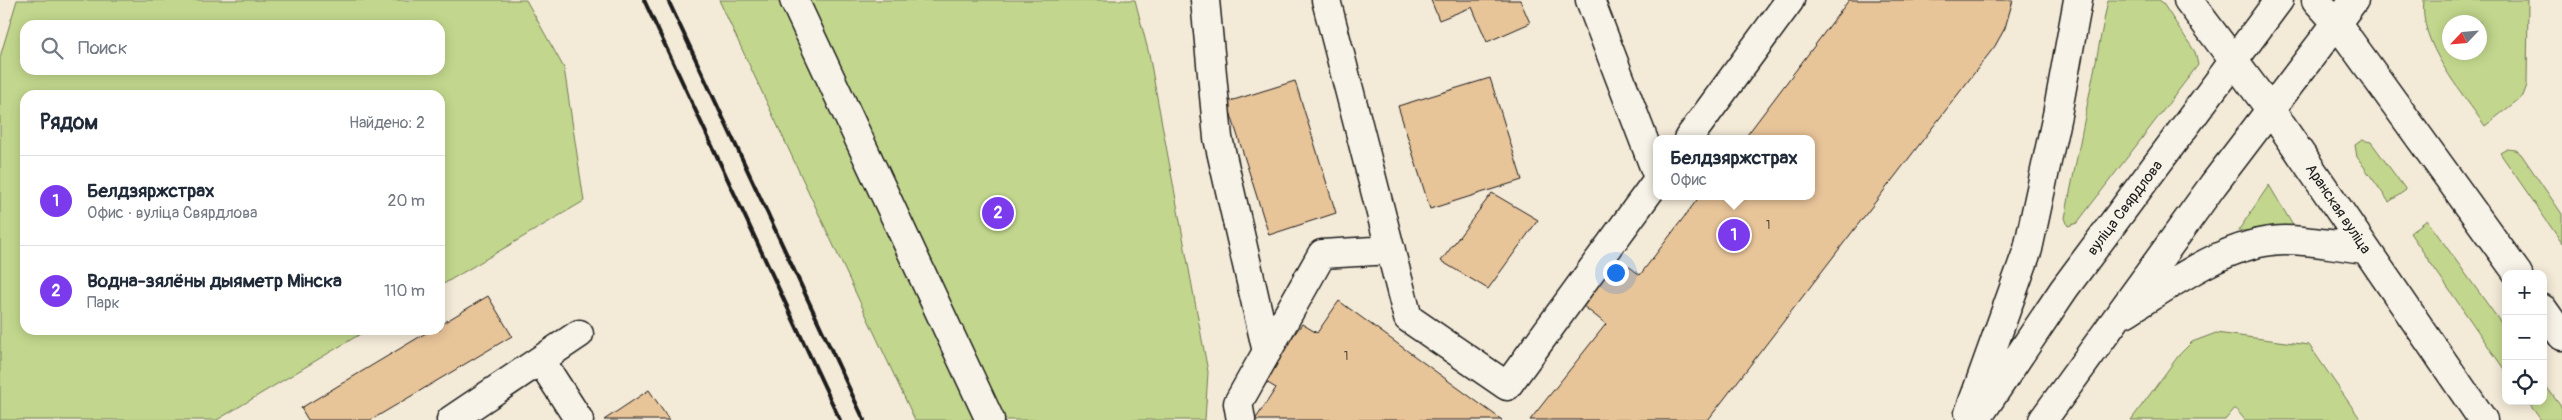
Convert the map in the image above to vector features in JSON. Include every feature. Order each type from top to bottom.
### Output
[{"type":"main road","points":[[794,0],[990,420]]},
{"type":"main road","points":[[1205,0],[1218,138],[1267,352]]},
{"type":"main road","points":[[1326,0],[1408,318],[1507,386],[1653,186]]},
{"type":"main road","points":[[1590,0],[1653,164]]},
{"type":"main road","points":[[1691,135],[1790,0]]},
{"type":"main road","points":[[1966,420],[2028,249],[2057,115],[2078,0]]},
{"type":"main road","name":"Аранская вуліца","points":[[2188,0],[2270,109],[2483,420]]},
{"type":"main road","name":"вуліца Свярдлова","points":[[1976,420],[2064,289],[2279,0]]},
{"type":"main road","points":[[2316,0],[2336,22],[2515,270]]},
{"type":"main road","points":[[2043,420],[2113,321],[2270,109],[2354,0]]},
{"type":"main road","points":[[2113,321],[2212,260],[2255,245],[2284,240],[2365,249]]},
{"type":"main road","points":[[1241,420],[1238,403],[1322,254],[1391,250]]},
{"type":"main road","points":[[2547,315],[2562,336]]},
{"type":"main road","points":[[451,420],[579,334]]},
{"type":"main road","points":[[541,361],[579,420]]},
{"type":"green space","points":[[17,0],[526,0],[564,68],[584,201],[445,283],[445,90],[20,90],[20,335],[359,335],[217,420],[0,420],[0,57]]},
{"type":"green space","points":[[719,0],[1135,0],[1149,54],[1208,372],[1205,420],[915,420]]},
{"type":"green space","points":[[2108,0],[2159,0],[2162,2],[2195,52],[2198,65],[2077,223],[2068,226],[2065,218]]},
{"type":"green space","points":[[2424,0],[2528,0],[2527,85],[2523,96],[2485,126],[2454,83],[2435,50],[2424,16]]},
{"type":"green space","points":[[2362,140],[2371,142],[2406,190],[2389,202],[2357,157],[2355,145]]},
{"type":"green space","points":[[2507,149],[2516,150],[2521,154],[2562,214],[2562,243],[2500,153]]},
{"type":"green space","points":[[2269,185],[2295,229],[2238,231]]},
{"type":"green space","points":[[2427,220],[2502,324],[2502,366],[2410,233]]},
{"type":"green space","points":[[2216,333],[2309,345],[2361,420],[2245,420],[2235,408],[2225,420],[2131,420],[2179,355],[2192,342]]},
{"type":"green space","points":[[2547,387],[2562,408],[2562,420],[2541,420],[2530,405],[2547,405]]},
{"type":"building","points":[[1431,0],[1520,0],[1530,23],[1487,42],[1472,7],[1439,20]]},
{"type":"building","points":[[1849,0],[2013,0],[2005,28],[1995,46],[1708,420],[1530,420],[1606,324],[1578,302],[1614,255],[1640,275],[1697,200],[1815,200],[1815,135],[1747,135]]},
{"type":"building","points":[[1490,78],[1522,180],[1430,209],[1398,106]]},
{"type":"building","points":[[1295,81],[1336,213],[1269,235],[1227,102]]},
{"type":"building","points":[[1492,193],[1538,220],[1488,289],[1441,261]]},
{"type":"building","points":[[488,296],[512,336],[371,420],[308,420],[301,408],[423,335],[445,335],[445,322]]},
{"type":"building","points":[[1339,301],[1502,420],[1255,420],[1276,388],[1261,379],[1302,324],[1317,333]]},
{"type":"building","points":[[649,390],[669,420],[604,420]]},
{"type":"railway","points":[[644,0],[840,420]]},
{"type":"railway","points":[[668,0],[864,420]]},
{"type":"place","name":"Водна-зялёны дыяметр Мінска","points":[[998,213]]},
{"type":"place","name":"Белдзяржстрах","points":[[1734,235]]}]
